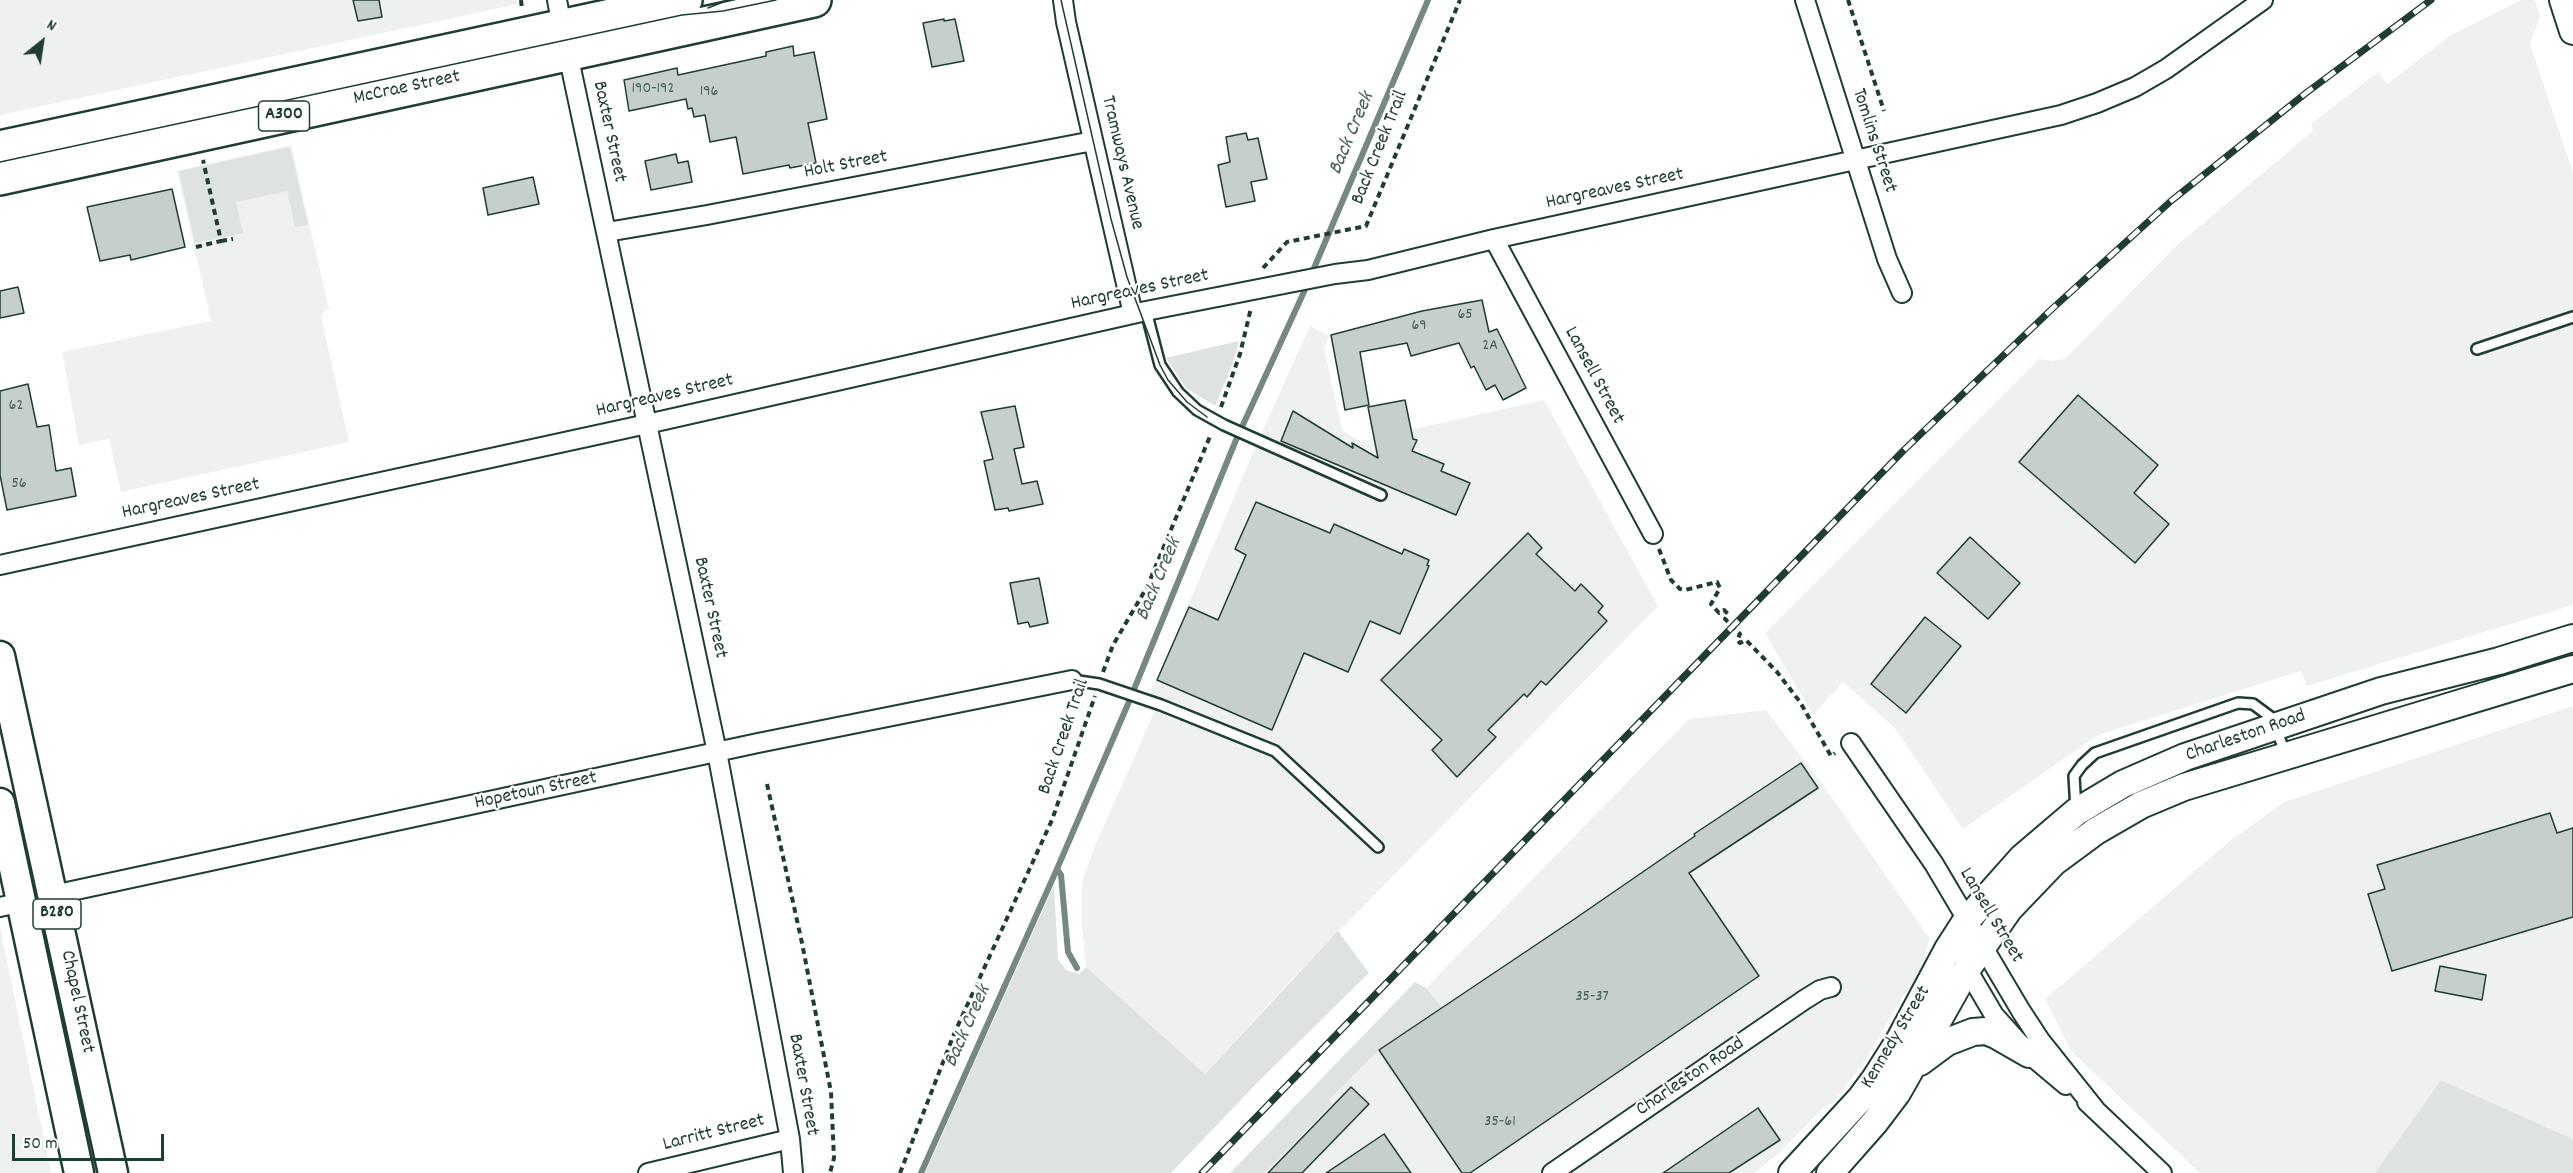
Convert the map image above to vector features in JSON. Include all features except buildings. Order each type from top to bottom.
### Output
[{"type":"highway","name":"McCrae Street","points":[[0,148],[685,0]]},
{"type":"highway","name":"McCrae Street","points":[[0,178],[563,27],[814,0]]},
{"type":"main road","name":"Chapel Street","points":[[0,656],[112,1173]]},
{"type":"main road","name":"Chapel Street","points":[[0,804],[11,904],[79,1173]]},
{"type":"main road","name":"Hopetoun Street","points":[[11,904],[53,895]]},
{"type":"street","name":"Tramways Avenue","points":[[1054,0],[1066,22]]},
{"type":"street","name":"Tramways Avenue","points":[[1063,0],[1093,141],[1140,312]]},
{"type":"street","name":"Tomlins Street","points":[[1805,0],[1887,259],[1902,293]]},
{"type":"street","name":"Hargreaves Street","points":[[0,565],[647,424],[1140,312],[1335,274],[1368,270],[1494,239],[2061,115],[2134,87],[2166,69],[2263,0]]},
{"type":"street","points":[[2564,1],[2573,31]]},
{"type":"street","name":"Baxter Street","points":[[563,27],[717,752],[790,1139],[793,1173]]},
{"type":"street","name":"Holt Street","points":[[607,232],[1093,141]]},
{"type":"street","name":"Lansell Street","points":[[1494,239],[1653,534]]},
{"type":"street","name":"Charleston Road","points":[[1962,927],[2022,858],[2076,812],[2123,784],[2158,768],[2381,692],[2499,661],[2573,638]]},
{"type":"street","name":"Charleston Road","points":[[1983,946],[2009,909],[2054,862],[2096,831],[2161,796],[2286,755],[2573,669]]},
{"type":"street","name":"Hopetoun Street","points":[[53,895],[717,752],[1072,680]]},
{"type":"street","name":"Lansell Street","points":[[1851,743],[1934,864],[1962,927],[1966,969],[1994,1015],[2029,1054],[2095,1109],[2162,1173]]},
{"type":"street","name":"Lansell Street","points":[[1962,927],[1983,946],[2040,1040],[2095,1109]]},
{"type":"street","name":"Kennedy Street","points":[[1792,1173],[1861,1098],[1875,1079],[1899,1041],[1962,927]]},
{"type":"street","name":"Kennedy Street","points":[[1838,1170],[1912,1069],[1966,969],[1983,946]]},
{"type":"street","name":"Charleston Road","points":[[1552,1173],[1804,1000],[1820,990],[1831,987]]},
{"type":"street","points":[[1912,1069],[1947,1042],[1973,1032],[1996,1035],[2029,1054]]},
{"type":"street","name":"Larritt Street","points":[[648,1173],[790,1139]]},
{"type":"lane","points":[[1140,312],[1168,380],[1187,402],[1220,423],[1381,495]]},
{"type":"lane","points":[[2477,349],[2573,317]]},
{"type":"lane","points":[[1072,680],[1103,685],[1275,750],[1378,847]]},
{"type":"lane","points":[[2076,812],[2074,776],[2082,765],[2103,749],[2238,702],[2253,704],[2272,718],[2277,726],[2286,755]]},
{"type":"path","name":"Back Creek Trail","points":[[1257,275],[1287,242],[1366,226],[1460,0]]},
{"type":"path","points":[[1848,0],[1884,111]]},
{"type":"path","points":[[203,160],[221,242]]},
{"type":"path","points":[[196,247],[233,239]]},
{"type":"path","name":"Back Creek Trail","points":[[900,1173],[954,1034],[1052,820],[1103,685],[1113,645],[1148,587],[1220,423],[1251,308]]},
{"type":"path","points":[[1653,534],[1675,585],[1685,590],[1717,582],[1720,588],[1711,604],[1719,613],[1725,610],[1728,614],[1725,619],[1740,634],[1737,640],[1740,643],[1746,640],[1789,687],[1831,756],[1851,743]]},
{"type":"path","points":[[767,784],[802,943],[831,1092],[834,1158],[830,1173]]},
{"type":"shaded area","points":[[0,0],[517,0],[518,4],[0,115]]},
{"type":"shaded area","points":[[2521,0],[2535,0],[2540,17],[2530,44],[2573,173],[2573,605],[2307,686],[2301,671],[2098,735],[1963,829],[1894,727],[1843,682],[1813,715],[1765,633],[2039,359],[2051,361],[2065,359],[2175,247],[2313,131],[2311,124],[2378,72],[2387,84],[2451,35]]},
{"type":"shaded area","points":[[291,145],[329,309],[326,309],[321,316],[349,442],[121,492],[109,439],[79,445],[62,352],[211,321],[177,171]]},
{"type":"shaded area","points":[[290,147],[308,225],[295,227],[287,191],[236,202],[243,233],[195,243],[179,171]]},
{"type":"shaded area","points":[[1310,326],[1329,336],[1324,349],[1342,430],[1360,441],[1544,400],[1658,606],[1290,981],[1205,1074],[1086,967],[1082,928],[1082,882],[1094,848],[1160,699],[1150,694],[1254,450]]},
{"type":"shaded area","points":[[1239,341],[1232,366],[1215,406],[1186,388],[1166,358]]},
{"type":"shaded area","points":[[2573,706],[2573,1139],[2441,1080],[2375,1173],[2200,1173],[2071,1051],[2045,999],[2230,841],[2284,802]]},
{"type":"shaded area","points":[[1766,710],[1826,789],[1929,938],[1924,965],[1915,984],[1903,996],[1865,1061],[1832,1104],[1826,1105],[1777,1155],[1754,1173],[1265,1173],[1332,1104],[1329,1100],[1379,1050],[1441,1008],[1426,988],[1689,719]]},
{"type":"shaded area","points":[[1054,885],[1058,959],[1066,970],[1079,974],[1086,967],[1205,1074],[1338,931],[1369,973],[1259,1081],[1171,1173],[925,1173]]},
{"type":"shaded area","points":[[0,927],[51,1173],[0,1173]]},
{"type":"shaded area","points":[[1415,982],[1426,988],[1442,1008],[1379,1050],[1329,1100],[1332,1104],[1265,1173],[1230,1173]]},
{"type":"shaded area","points":[[2441,1080],[2573,1139],[2573,1173],[2375,1173]]},
{"type":"waterway","name":"Back Creek","points":[[921,1173],[1057,869],[1128,704],[1236,440],[1303,294],[1428,0]]},
{"type":"waterway","points":[[1057,869],[1061,875],[1068,952],[1077,968]]},
{"type":"tram line","points":[[708,8],[728,0]]},
{"type":"tram line","points":[[0,162],[682,15],[723,11],[776,0]]},
{"type":"tram line","points":[[1061,0],[1111,219],[1127,277],[1160,365],[1168,380],[1187,402],[1207,417]]},
{"type":"railway","points":[[1202,1173],[1904,450],[2053,308],[2171,201],[2306,93],[2431,0]]}]
